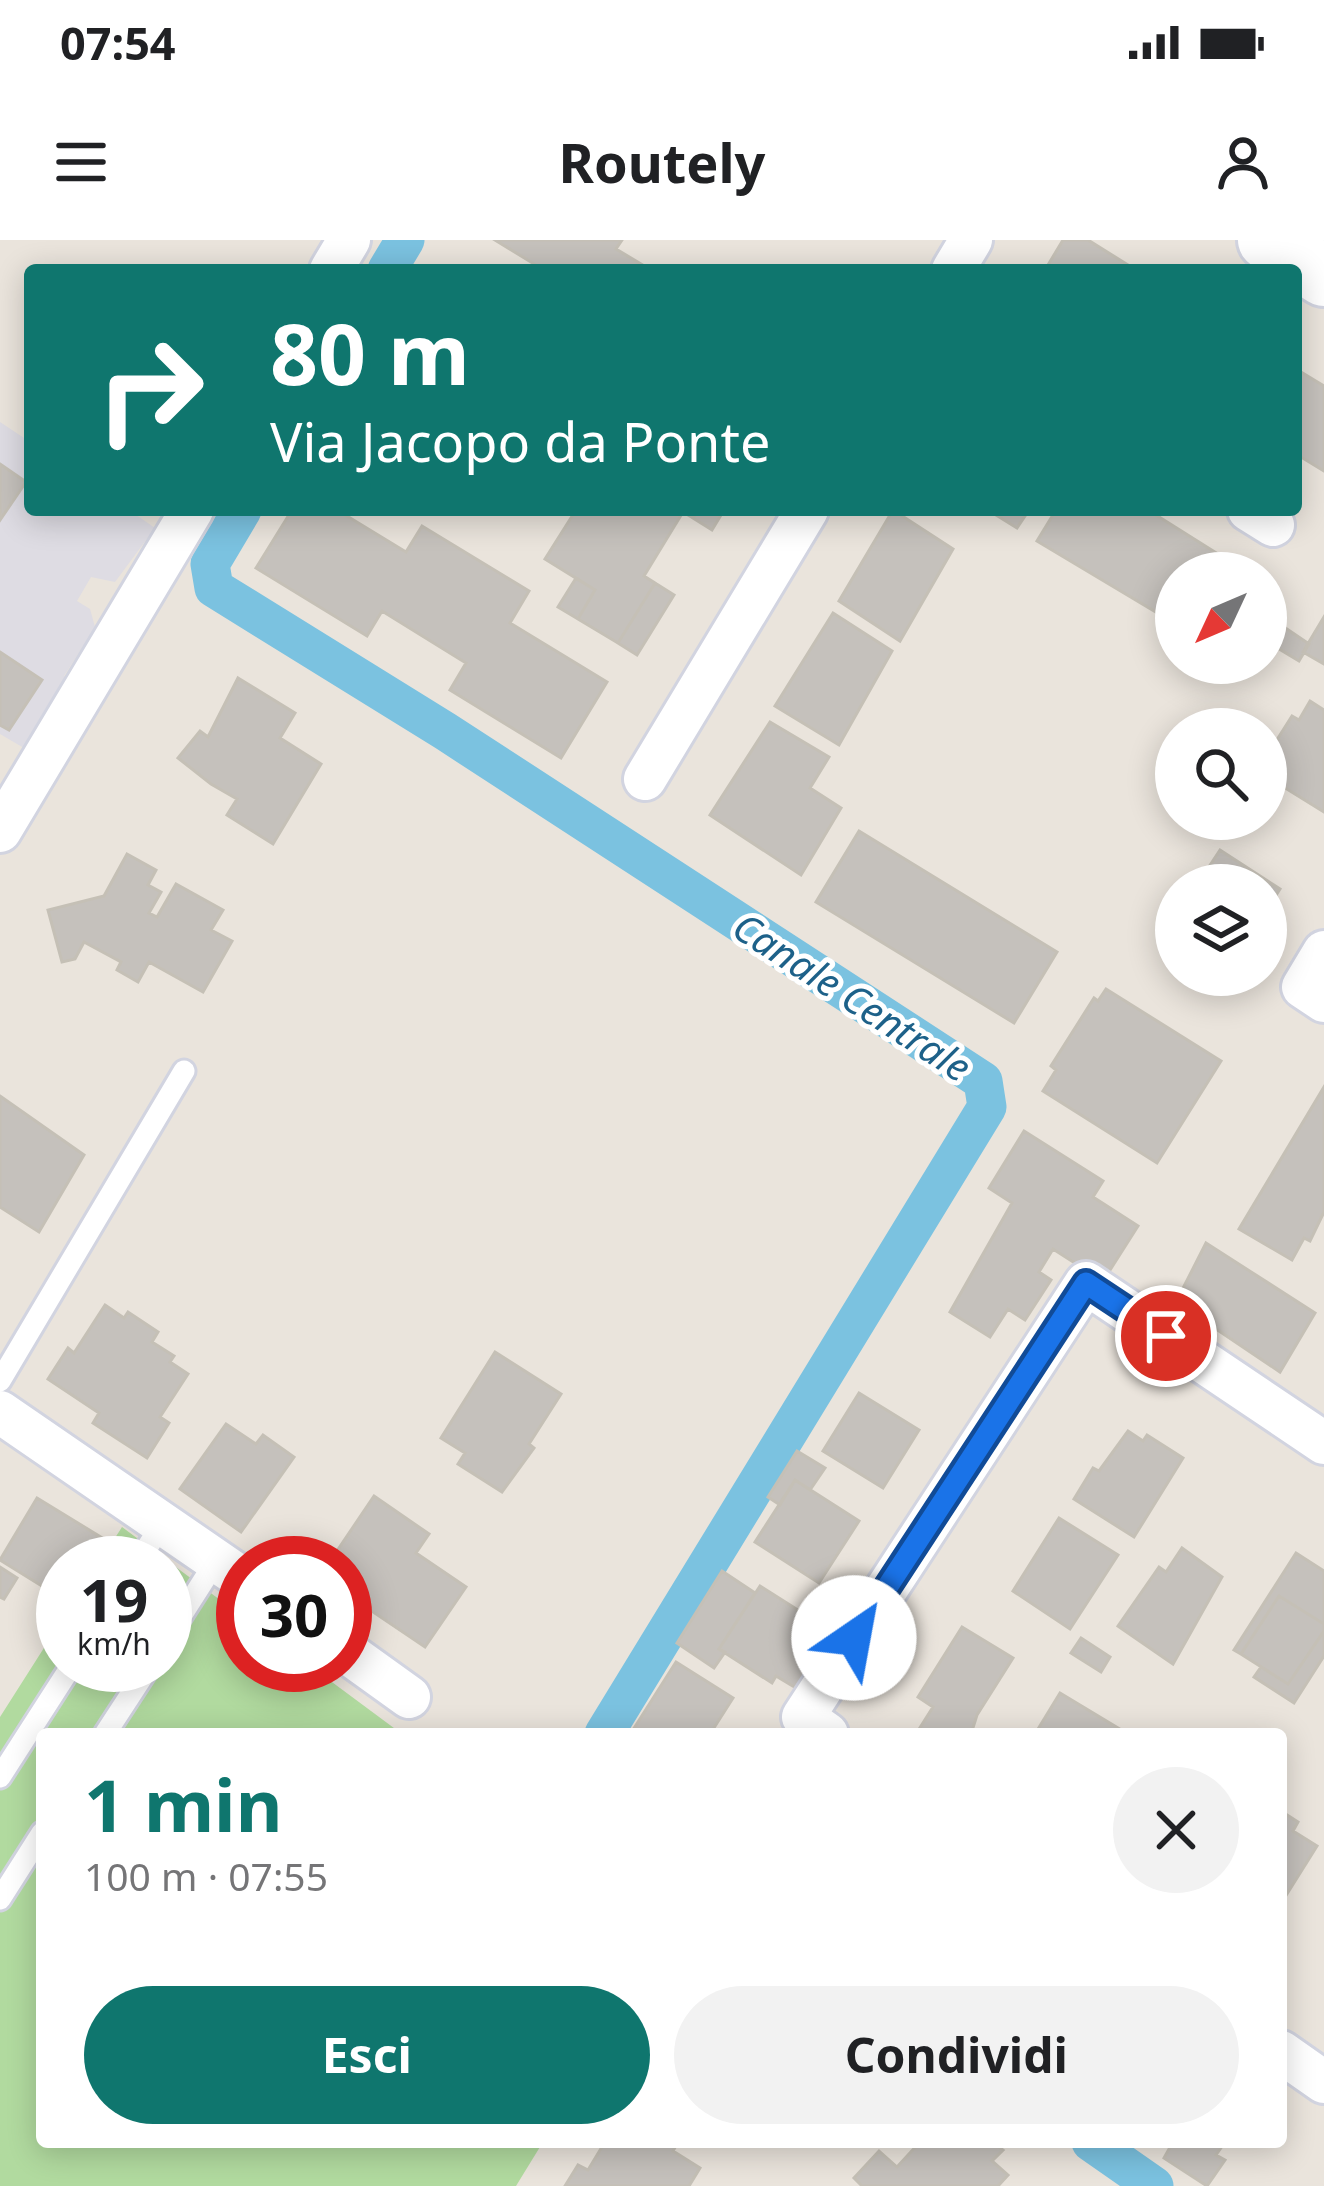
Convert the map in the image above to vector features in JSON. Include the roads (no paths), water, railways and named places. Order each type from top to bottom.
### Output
[{"type":"main road","points":[[1268,240],[1324,276]]},
{"type":"street","points":[[0,831],[188,516]]},
{"type":"street","points":[[645,779],[803,516]]},
{"type":"street","points":[[1324,952],[1303,987],[1324,1001]]},
{"type":"street","points":[[819,1728],[803,1717],[1086,1283],[1324,1443]]},
{"type":"street","points":[[0,1412],[216,1560]]},
{"type":"street","points":[[372,1671],[409,1697]]},
{"type":"street","points":[[1287,2056],[1324,2082]]},
{"type":"lane","points":[[0,1381],[184,1071]]},
{"type":"lane","points":[[155,1536],[163,1523]]},
{"type":"lane","points":[[192,1612],[216,1585]]},
{"type":"lane","points":[[0,1777],[54,1692]]},
{"type":"lane","points":[[109,1728],[132,1692]]},
{"type":"lane","points":[[0,1899],[36,1842]]},
{"type":"waterway","name":"Canale Centrale","points":[[391,264],[405,240]]},
{"type":"waterway","name":"Canale Centrale","points":[[238,516],[210,564],[214,588],[445,731],[983,1081],[987,1107],[608,1728]]},
{"type":"waterway","name":"Canale Centrale","points":[[1100,2148],[1154,2186]]}]
